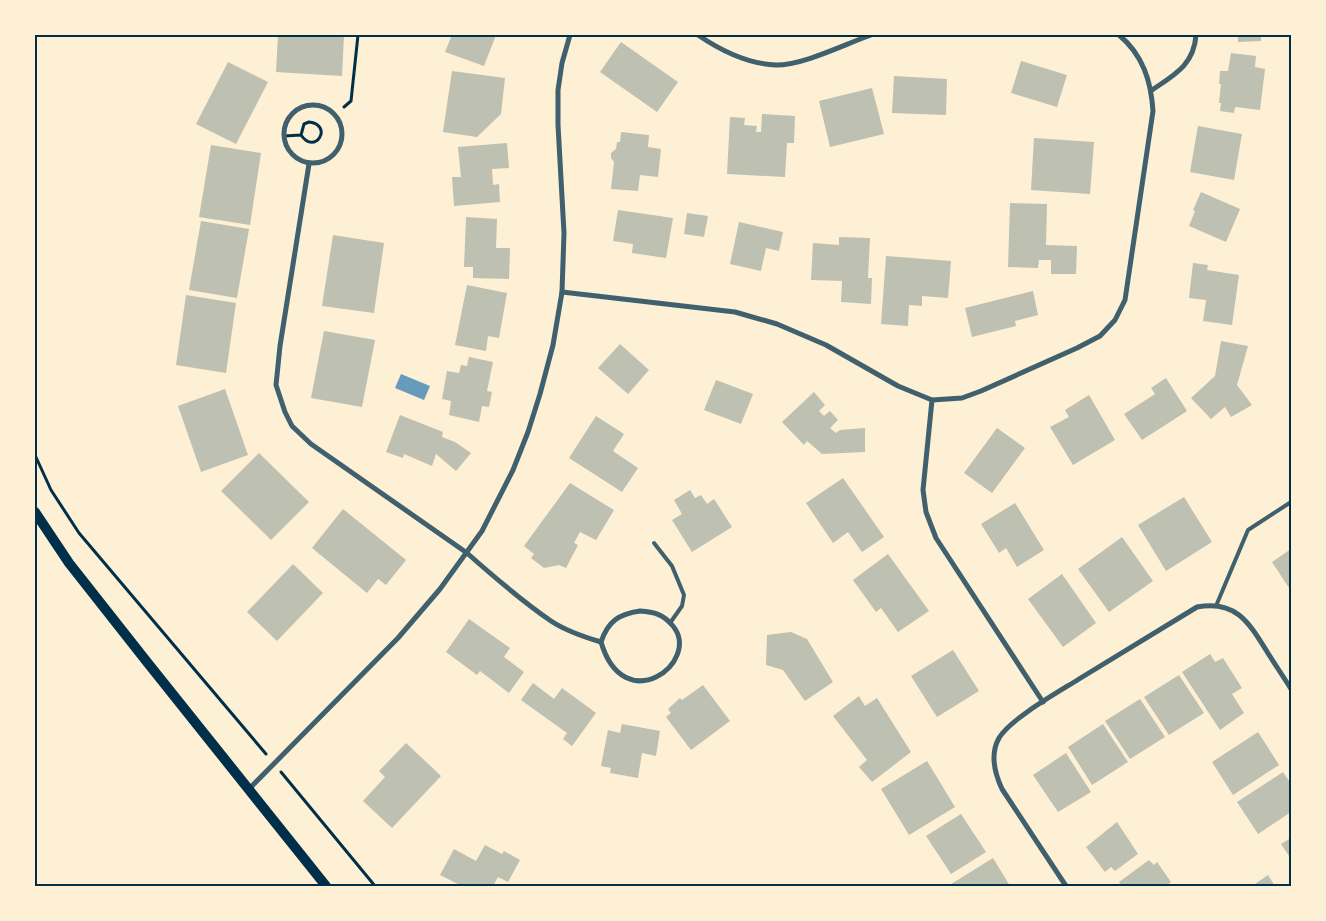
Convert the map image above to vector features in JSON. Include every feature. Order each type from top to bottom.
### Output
[{"type":"main road","points":[[35,512],[56,544],[90,589],[326,886]]},
{"type":"street","points":[[249,789],[398,638],[440,589],[482,531],[500,497],[528,432],[553,345],[562,292],[564,233],[558,90],[562,63],[570,35]]},
{"type":"street","points":[[698,35],[711,44],[748,60],[777,65],[806,59],[871,35]]},
{"type":"street","points":[[562,292],[735,312],[778,324],[826,345],[898,386],[932,400],[962,398],[1077,348],[1100,336],[1116,320],[1126,300],[1153,111],[1152,90],[1146,73],[1137,55],[1119,35]]},
{"type":"street","points":[[1152,90],[1184,66],[1190,58],[1196,35]]},
{"type":"street","points":[[318,105],[335,115],[341,126],[342,133],[340,146],[333,156],[322,162],[309,164],[296,159],[288,149],[284,136],[286,123],[293,112],[305,106],[318,105]]},
{"type":"street","points":[[309,164],[276,385],[284,412],[292,426],[310,444],[467,553],[552,622],[601,642]]},
{"type":"street","points":[[932,400],[923,490],[926,512],[936,538],[1043,702]]},
{"type":"street","points":[[1066,886],[1002,789],[996,775],[995,753],[1000,738],[1012,725],[1043,702],[1197,607],[1216,606],[1227,608],[1239,614],[1251,626],[1291,689]]},
{"type":"street","points":[[654,612],[664,617],[675,629],[679,640],[679,648],[669,668],[659,677],[646,681],[631,680],[619,674],[610,664],[601,642],[605,630],[615,619],[626,613],[654,612]]},
{"type":"lane","points":[[1216,606],[1248,530],[1291,502]]},
{"type":"lane","points":[[654,543],[672,566],[684,595],[682,606],[670,624]]},
{"type":"path","points":[[344,107],[351,101],[358,35]]},
{"type":"path","points":[[309,122],[318,125],[322,133],[317,141],[310,142],[301,135],[304,124],[309,122]]},
{"type":"path","points":[[284,136],[301,135]]},
{"type":"path","points":[[310,142],[310,147]]},
{"type":"path","points":[[35,455],[51,490],[79,533],[257,743]]},
{"type":"path","points":[[292,785],[375,886]]},
{"type":"water","points":[[401,374],[430,386],[424,400],[395,388]]},
{"type":"building","points":[[278,35],[344,35],[342,76],[276,72]]},
{"type":"building","points":[[452,35],[496,35],[484,66],[445,52]]},
{"type":"building","points":[[1238,35],[1261,35],[1261,41],[1238,42]]},
{"type":"building","points":[[621,42],[678,82],[657,112],[600,72]]},
{"type":"building","points":[[1231,53],[1256,56],[1255,67],[1265,69],[1260,110],[1235,107],[1234,113],[1220,111],[1220,71],[1228,71]]},
{"type":"building","points":[[1021,61],[1067,75],[1057,107],[1011,93]]},
{"type":"building","points":[[228,62],[268,82],[236,144],[196,124]]},
{"type":"building","points":[[452,71],[505,78],[501,114],[477,137],[443,132]]},
{"type":"building","points":[[894,76],[947,79],[946,115],[892,113]]},
{"type":"building","points":[[872,88],[884,134],[830,147],[819,101]]},
{"type":"building","points":[[762,114],[795,116],[794,143],[787,143],[785,177],[727,174],[730,117],[745,118],[744,125],[757,126],[756,132],[761,132]]},
{"type":"building","points":[[1198,126],[1242,134],[1234,180],[1190,172]]},
{"type":"building","points":[[621,132],[649,135],[648,147],[661,149],[658,177],[640,175],[638,191],[611,189],[614,162],[611,158],[611,153],[616,149],[617,142],[620,142]]},
{"type":"building","points":[[1034,138],[1094,142],[1090,194],[1031,190]]},
{"type":"building","points":[[507,143],[509,168],[492,169],[493,185],[499,184],[500,202],[454,206],[452,177],[461,177],[458,147]]},
{"type":"building","points":[[211,145],[261,153],[250,225],[199,217]]},
{"type":"building","points":[[1201,192],[1240,209],[1226,242],[1189,226],[1195,211],[1193,210]]},
{"type":"building","points":[[1010,203],[1047,204],[1046,245],[1077,246],[1076,274],[1051,274],[1051,260],[1039,260],[1038,268],[1008,267]]},
{"type":"building","points":[[618,210],[673,218],[666,258],[632,253],[633,244],[613,241]]},
{"type":"building","points":[[687,213],[708,216],[704,237],[684,234]]},
{"type":"building","points":[[466,217],[497,219],[496,248],[510,248],[509,279],[473,278],[473,267],[464,267]]},
{"type":"building","points":[[201,221],[249,229],[237,298],[189,290]]},
{"type":"building","points":[[739,222],[783,232],[779,251],[766,248],[761,271],[730,264]]},
{"type":"building","points":[[333,235],[384,243],[374,313],[322,306]]},
{"type":"building","points":[[839,237],[870,238],[868,278],[872,278],[871,304],[841,302],[842,281],[811,280],[813,243],[839,245]]},
{"type":"building","points":[[886,256],[951,261],[948,298],[922,296],[922,306],[909,305],[908,326],[881,324]]},
{"type":"building","points":[[1193,263],[1208,265],[1207,270],[1239,275],[1232,325],[1203,321],[1206,300],[1189,298]]},
{"type":"building","points":[[467,285],[507,293],[499,338],[488,336],[486,351],[455,345]]},
{"type":"building","points":[[1033,291],[1038,315],[1015,321],[1016,326],[972,337],[965,308]]},
{"type":"building","points":[[186,295],[236,303],[226,373],[176,365]]},
{"type":"building","points":[[324,331],[375,340],[362,407],[311,398]]},
{"type":"building","points":[[1221,341],[1248,346],[1237,385],[1252,405],[1231,417],[1225,407],[1211,419],[1191,398],[1215,376]]},
{"type":"building","points":[[620,344],[649,370],[628,394],[598,368]]},
{"type":"building","points":[[469,357],[493,362],[487,391],[492,392],[489,407],[482,406],[479,422],[449,415],[451,401],[442,399],[447,371],[459,373],[461,365],[467,366]]},
{"type":"building","points":[[1166,378],[1187,411],[1142,440],[1124,414],[1155,394],[1151,388]]},
{"type":"building","points":[[716,380],[753,394],[741,424],[704,410]]},
{"type":"building","points":[[225,389],[248,455],[201,472],[178,406]]},
{"type":"building","points":[[814,392],[825,405],[819,411],[824,416],[830,411],[838,420],[830,428],[836,433],[840,430],[865,428],[865,452],[822,454],[807,441],[804,445],[782,422]]},
{"type":"building","points":[[1089,395],[1115,440],[1073,465],[1050,427],[1069,417],[1065,410]]},
{"type":"building","points":[[400,415],[443,432],[442,437],[455,442],[471,453],[456,471],[436,454],[432,466],[404,454],[403,458],[386,452]]},
{"type":"building","points":[[596,416],[624,434],[613,451],[638,468],[622,492],[569,458]]},
{"type":"building","points":[[997,428],[1025,448],[992,493],[964,473]]},
{"type":"building","points":[[259,453],[309,502],[271,540],[221,491]]},
{"type":"building","points":[[843,478],[884,537],[862,552],[848,532],[833,543],[806,503]]},
{"type":"building","points":[[570,483],[614,510],[596,540],[580,532],[574,543],[578,545],[566,568],[559,565],[544,568],[531,558],[534,554],[524,546]]},
{"type":"building","points":[[690,490],[695,498],[701,495],[707,504],[714,499],[732,527],[692,552],[672,520],[682,514],[674,500]]},
{"type":"building","points":[[1184,497],[1212,542],[1166,571],[1138,525]]},
{"type":"building","points":[[1015,503],[1044,550],[1017,567],[1006,548],[999,553],[981,524]]},
{"type":"building","points":[[343,509],[406,560],[386,585],[378,579],[367,593],[312,548]]},
{"type":"building","points":[[1122,537],[1153,581],[1109,612],[1078,569]]},
{"type":"building","points":[[1291,549],[1291,591],[1272,562]]},
{"type":"building","points":[[888,554],[929,611],[898,632],[881,608],[876,612],[853,580]]},
{"type":"building","points":[[293,564],[323,593],[277,641],[247,612]]},
{"type":"building","points":[[1062,574],[1096,623],[1063,647],[1028,599]]},
{"type":"building","points":[[469,619],[510,648],[504,657],[524,672],[509,693],[480,671],[477,675],[446,652]]},
{"type":"building","points":[[791,632],[807,639],[833,682],[805,701],[783,670],[766,665],[767,635]]},
{"type":"building","points":[[953,650],[979,691],[937,717],[911,676]]},
{"type":"building","points":[[1210,654],[1215,662],[1223,658],[1242,688],[1232,694],[1244,713],[1220,730],[1182,672]]},
{"type":"building","points":[[1179,675],[1204,713],[1169,735],[1144,697]]},
{"type":"building","points":[[533,683],[554,699],[562,688],[596,713],[572,746],[563,739],[567,733],[521,700]]},
{"type":"building","points":[[703,685],[730,721],[691,750],[666,717],[671,713],[668,709],[680,698],[682,700]]},
{"type":"building","points":[[859,696],[865,706],[877,698],[911,752],[872,782],[859,767],[867,760],[833,716]]},
{"type":"building","points":[[1140,699],[1165,737],[1130,759],[1105,721]]},
{"type":"building","points":[[622,724],[660,731],[656,756],[642,753],[638,778],[610,773],[611,768],[601,766],[608,730],[620,733]]},
{"type":"building","points":[[1103,724],[1128,762],[1092,785],[1068,747]]},
{"type":"building","points":[[1258,732],[1279,765],[1233,795],[1212,762]]},
{"type":"building","points":[[406,743],[441,776],[392,828],[363,801],[385,777],[379,771]]},
{"type":"building","points":[[1066,753],[1091,792],[1058,812],[1033,775]]},
{"type":"building","points":[[927,761],[955,807],[909,835],[881,789]]},
{"type":"building","points":[[1283,772],[1291,784],[1291,812],[1258,834],[1237,802]]},
{"type":"building","points":[[961,814],[986,852],[951,874],[926,836]]},
{"type":"building","points":[[1117,822],[1138,854],[1115,871],[1111,867],[1105,872],[1086,847]]},
{"type":"building","points":[[1291,838],[1291,859],[1281,844]]},
{"type":"building","points":[[485,845],[502,854],[504,851],[520,860],[508,882],[498,877],[493,886],[462,886],[440,875],[454,849],[476,861]]},
{"type":"building","points":[[993,858],[1010,886],[948,886]]},
{"type":"building","points":[[1149,860],[1154,865],[1157,862],[1171,882],[1166,886],[1121,886],[1119,882]]},
{"type":"building","points":[[1268,875],[1275,886],[1252,886]]}]
